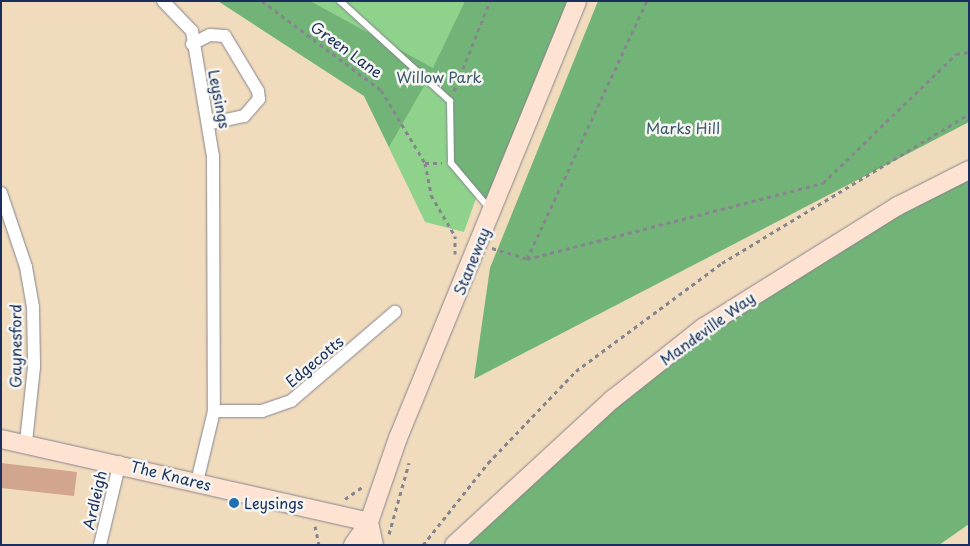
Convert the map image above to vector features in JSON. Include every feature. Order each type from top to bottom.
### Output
[{"type":"main road","name":"Staneway","points":[[353,545],[369,522],[398,438],[577,1]]},
{"type":"main road","name":"Mandeville Way","points":[[454,545],[613,399],[704,327],[898,206],[969,170]]},
{"type":"main road","name":"The Knares","points":[[1,439],[26,442],[120,462],[369,522]]},
{"type":"main road","points":[[369,522],[382,542]]},
{"type":"main road","name":"Mandeville Way","points":[[460,545],[474,526]]},
{"type":"street","name":"Leysings","points":[[163,1],[181,16],[192,31],[192,44],[210,123],[214,411],[197,482]]},
{"type":"street","points":[[192,44],[210,35],[225,36],[258,91],[259,99],[244,116],[210,123]]},
{"type":"street","name":"Gaynesford","points":[[1,193],[26,267],[33,307],[34,367],[26,442]]},
{"type":"street","name":"Edgecotts","points":[[214,411],[262,411],[291,401],[395,312]]},
{"type":"street","name":"Ardleigh","points":[[100,545],[120,462]]},
{"type":"lane","name":"Green Lane","points":[[340,1],[450,100]]},
{"type":"lane","points":[[450,100],[451,163],[491,211]]},
{"type":"path","name":"Green Lane","points":[[262,1],[381,90],[425,163],[430,195],[455,236],[455,260]]},
{"type":"path","points":[[450,100],[490,1]]},
{"type":"path","points":[[528,259],[647,1]]},
{"type":"path","points":[[478,244],[528,259],[823,183],[956,54],[969,52]]},
{"type":"path","points":[[423,545],[488,463],[576,371],[722,263],[969,114]]},
{"type":"path","points":[[425,163],[451,163]]},
{"type":"path","points":[[382,542],[412,452]]},
{"type":"path","points":[[336,499],[348,499],[365,480]]},
{"type":"path","points":[[317,509],[319,545]]},
{"type":"green space","name":"Willow Park","points":[[218,1],[546,1],[464,232],[425,222],[364,96]]},
{"type":"green space","name":"Willow Park","points":[[218,1],[310,1],[433,68],[465,1],[577,1],[491,211],[451,163],[450,101],[428,81],[431,74],[389,147],[364,96]]},
{"type":"green space","name":"Marks Hill","points":[[598,1],[969,1],[969,122],[474,379],[490,268]]},
{"type":"green space","points":[[969,170],[969,524],[939,545],[463,545],[704,327]]},
{"type":"building","points":[[1,463],[77,472],[74,496],[1,488]]},
{"type":"place","name":"Leysings","points":[[234,503]]}]
